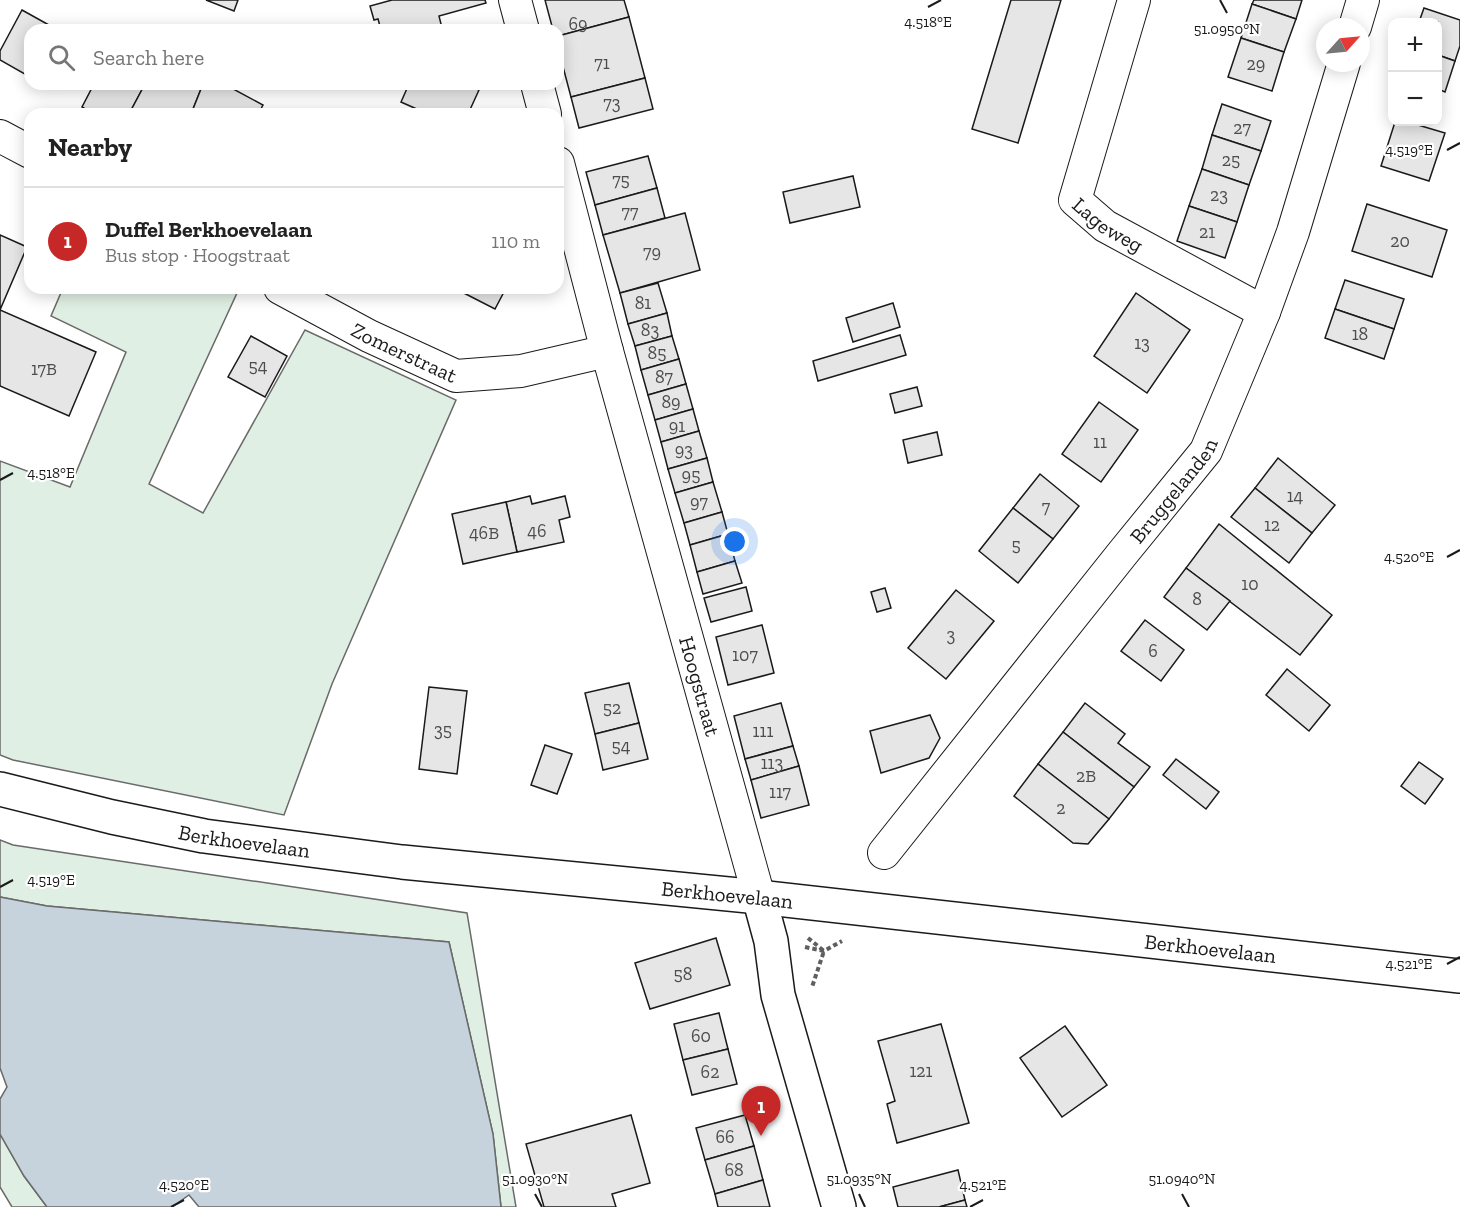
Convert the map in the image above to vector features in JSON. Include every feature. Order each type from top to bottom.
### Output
[{"type":"main road","name":"Berkhoevelaan","points":[[0,789],[112,817],[204,836],[402,862],[759,897],[1460,976]]},
{"type":"main road","name":"Hoogstraat","points":[[759,897],[771,941],[778,995],[838,1207]]},
{"type":"street","points":[[515,0],[521,24]]},
{"type":"street","name":"Lageweg","points":[[1134,0],[1075,200],[1105,226],[1264,312]]},
{"type":"street","points":[[1358,18],[1363,0]]},
{"type":"street","name":"Bruggelanden","points":[[884,853],[1206,452],[1264,312],[1293,232],[1341,72]]},
{"type":"street","points":[[539,90],[543,108]]},
{"type":"street","points":[[0,136],[24,149]]},
{"type":"street","name":"Hoogstraat","points":[[564,186],[607,351],[759,897]]},
{"type":"street","name":"Zomerstraat","points":[[291,294],[369,336],[456,375],[521,371],[607,351]]},
{"type":"green space","points":[[60,294],[237,294],[149,484],[203,513],[305,330],[456,400],[332,684],[284,815],[13,760],[0,755],[0,461],[70,487],[126,352],[51,316]]},
{"type":"green space","points":[[0,840],[13,845],[467,913],[516,1207],[501,1207],[493,1134],[449,942],[47,906],[0,897]]},
{"type":"green space","points":[[0,1134],[24,1176],[47,1207],[12,1207],[0,1187]]},
{"type":"shaded area","points":[[0,897],[47,906],[449,942],[493,1134],[501,1207],[199,1207],[189,1195],[172,1207],[47,1207],[24,1176],[0,1134],[0,1099],[7,1087],[0,1068]]},
{"type":"building","points":[[206,0],[238,0],[234,11]]},
{"type":"building","points":[[392,0],[485,0],[486,3],[439,16],[441,24],[379,24],[378,19],[374,20],[370,6]]},
{"type":"building","points":[[545,0],[624,0],[629,17],[564,34],[564,24],[551,24]]},
{"type":"building","points":[[1011,0],[1061,0],[1018,143],[972,129]]},
{"type":"building","points":[[1254,0],[1302,0],[1296,19],[1252,4]]},
{"type":"building","points":[[1252,4],[1296,19],[1284,52],[1241,38]]},
{"type":"building","points":[[1424,8],[1460,20],[1460,46],[1455,61],[1442,56],[1442,18],[1420,18]]},
{"type":"building","points":[[22,10],[47,24],[24,24],[24,74],[0,60],[0,51]]},
{"type":"building","points":[[629,17],[645,78],[571,97],[564,71],[564,34]]},
{"type":"building","points":[[1241,38],[1284,52],[1272,91],[1228,77]]},
{"type":"building","points":[[1442,56],[1455,61],[1445,92],[1442,91]]},
{"type":"building","points":[[645,78],[653,109],[579,128],[571,97]]},
{"type":"building","points":[[91,90],[142,90],[132,108],[82,107]]},
{"type":"building","points":[[142,90],[201,90],[193,108],[132,108]]},
{"type":"building","points":[[201,90],[235,90],[263,105],[261,108],[193,108]]},
{"type":"building","points":[[406,90],[479,90],[471,108],[414,108],[401,102]]},
{"type":"building","points":[[1222,104],[1271,121],[1261,151],[1212,135]]},
{"type":"building","points":[[1394,126],[1421,126],[1445,133],[1429,181],[1381,166]]},
{"type":"building","points":[[1212,135],[1261,151],[1249,185],[1202,169]]},
{"type":"building","points":[[648,156],[657,188],[595,205],[586,172]]},
{"type":"building","points":[[1202,169],[1249,185],[1237,222],[1189,206]]},
{"type":"building","points":[[853,176],[860,207],[790,223],[783,192]]},
{"type":"building","points":[[657,188],[665,218],[603,235],[595,205]]},
{"type":"building","points":[[1367,204],[1447,230],[1432,277],[1352,251]]},
{"type":"building","points":[[1189,206],[1237,222],[1225,258],[1177,241]]},
{"type":"building","points":[[685,213],[700,270],[620,293],[603,235]]},
{"type":"building","points":[[0,235],[24,246],[24,254],[0,310]]},
{"type":"building","points":[[1345,280],[1404,299],[1394,329],[1335,309]]},
{"type":"building","points":[[658,283],[667,313],[628,324],[620,293]]},
{"type":"building","points":[[1136,293],[1190,330],[1147,393],[1094,356]]},
{"type":"building","points":[[466,294],[503,294],[495,309]]},
{"type":"building","points":[[893,303],[900,327],[853,342],[846,318]]},
{"type":"building","points":[[1335,309],[1394,329],[1384,359],[1325,338]]},
{"type":"building","points":[[0,310],[96,352],[69,416],[0,386]]},
{"type":"building","points":[[667,313],[672,336],[635,346],[628,324]]},
{"type":"building","points":[[900,335],[906,355],[818,381],[813,361]]},
{"type":"building","points":[[251,336],[287,356],[265,397],[228,377]]},
{"type":"building","points":[[672,336],[679,359],[641,370],[635,346]]},
{"type":"building","points":[[679,359],[686,384],[648,395],[641,370]]},
{"type":"building","points":[[686,384],[693,409],[655,420],[648,395]]},
{"type":"building","points":[[917,387],[922,406],[895,413],[890,394]]},
{"type":"building","points":[[1099,402],[1138,430],[1101,482],[1062,454]]},
{"type":"building","points":[[693,409],[699,431],[661,442],[655,420]]},
{"type":"building","points":[[699,431],[707,458],[668,469],[661,442]]},
{"type":"building","points":[[937,432],[942,455],[908,463],[903,440]]},
{"type":"building","points":[[707,458],[713,482],[675,493],[668,469]]},
{"type":"building","points":[[1278,458],[1335,505],[1312,533],[1255,488]]},
{"type":"building","points":[[1040,474],[1079,506],[1053,539],[1013,508]]},
{"type":"building","points":[[713,482],[722,512],[684,523],[675,493]]},
{"type":"building","points":[[1255,488],[1312,533],[1289,563],[1231,517]]},
{"type":"building","points":[[530,496],[532,504],[565,496],[570,517],[559,520],[564,542],[517,552],[506,502]]},
{"type":"building","points":[[506,502],[517,552],[463,564],[452,514]]},
{"type":"building","points":[[1013,508],[1053,539],[1018,583],[979,551]]},
{"type":"building","points":[[722,512],[728,534],[690,545],[684,523]]},
{"type":"building","points":[[1219,524],[1332,615],[1300,655],[1186,568]]},
{"type":"building","points":[[728,534],[735,561],[697,572],[690,545]]},
{"type":"building","points":[[735,561],[742,583],[703,594],[697,572]]},
{"type":"building","points":[[1186,568],[1230,601],[1207,630],[1164,597]]},
{"type":"building","points":[[746,587],[752,611],[711,622],[704,598]]},
{"type":"building","points":[[885,588],[891,608],[877,612],[871,592]]},
{"type":"building","points":[[956,590],[994,621],[946,679],[908,648]]},
{"type":"building","points":[[1145,620],[1184,650],[1161,681],[1121,651]]},
{"type":"building","points":[[762,625],[774,673],[728,685],[716,637]]},
{"type":"building","points":[[1287,669],[1330,705],[1309,731],[1266,695]]},
{"type":"building","points":[[629,683],[639,723],[595,734],[585,693]]},
{"type":"building","points":[[429,687],[467,691],[457,774],[419,769]]},
{"type":"building","points":[[781,703],[793,746],[745,759],[734,716]]},
{"type":"building","points":[[1085,703],[1125,734],[1118,743],[1150,767],[1134,787],[1063,732]]},
{"type":"building","points":[[930,715],[940,738],[929,758],[881,773],[870,731]]},
{"type":"building","points":[[639,723],[648,759],[603,770],[595,734]]},
{"type":"building","points":[[1063,732],[1134,787],[1109,819],[1038,764]]},
{"type":"building","points":[[545,745],[572,754],[557,794],[531,785]]},
{"type":"building","points":[[793,746],[799,766],[751,780],[745,759]]},
{"type":"building","points":[[1176,759],[1219,792],[1206,809],[1163,775]]},
{"type":"building","points":[[1419,762],[1443,779],[1425,804],[1401,786]]},
{"type":"building","points":[[1038,764],[1109,819],[1088,844],[1073,843],[1014,796]]},
{"type":"building","points":[[799,766],[809,805],[761,818],[751,780]]},
{"type":"building","points":[[716,938],[730,985],[650,1009],[635,963]]},
{"type":"building","points":[[719,1013],[728,1049],[683,1060],[674,1024]]},
{"type":"building","points":[[941,1024],[969,1123],[897,1143],[887,1104],[895,1101],[878,1041]]},
{"type":"building","points":[[1065,1026],[1107,1085],[1062,1117],[1020,1058]]},
{"type":"building","points":[[728,1049],[737,1084],[692,1095],[683,1060]]},
{"type":"building","points":[[631,1115],[650,1183],[612,1194],[616,1207],[544,1207],[526,1144]]},
{"type":"building","points":[[745,1115],[754,1146],[705,1160],[696,1128]]},
{"type":"building","points":[[754,1146],[763,1180],[715,1194],[705,1160]]},
{"type":"building","points":[[958,1170],[965,1200],[939,1207],[898,1207],[893,1187]]},
{"type":"building","points":[[763,1180],[770,1207],[718,1207],[715,1194]]},
{"type":"building","points":[[965,1200],[967,1207],[939,1207]]},
{"type":"place","name":"Duffel Berkhoevelaan","points":[[761,1136]]}]
